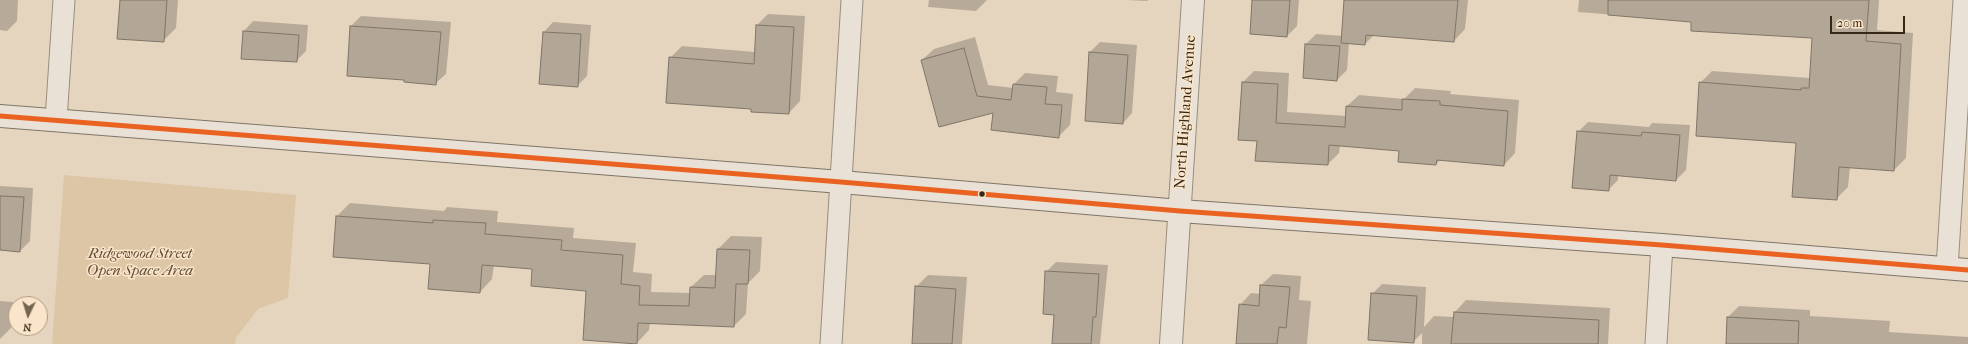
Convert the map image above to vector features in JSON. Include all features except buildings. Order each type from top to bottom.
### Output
[{"type":"main road","name":"North Highland Avenue","points":[[1171,344],[1193,0]]},
{"type":"main road","points":[[0,116],[841,182],[1180,211],[1662,245],[1958,269]]},
{"type":"street","points":[[56,120],[64,0]]},
{"type":"street","points":[[831,344],[852,0]]},
{"type":"street","points":[[1958,269],[1964,0]]},
{"type":"street","points":[[1656,344],[1662,245]]},
{"type":"green space","name":"Ridgewood Street Open Space Area","points":[[64,175],[296,195],[288,298],[258,309],[236,338],[235,344],[52,344]]},
{"type":"transit line","points":[[0,116],[841,182],[1180,211],[1662,245],[1968,270]]}]
